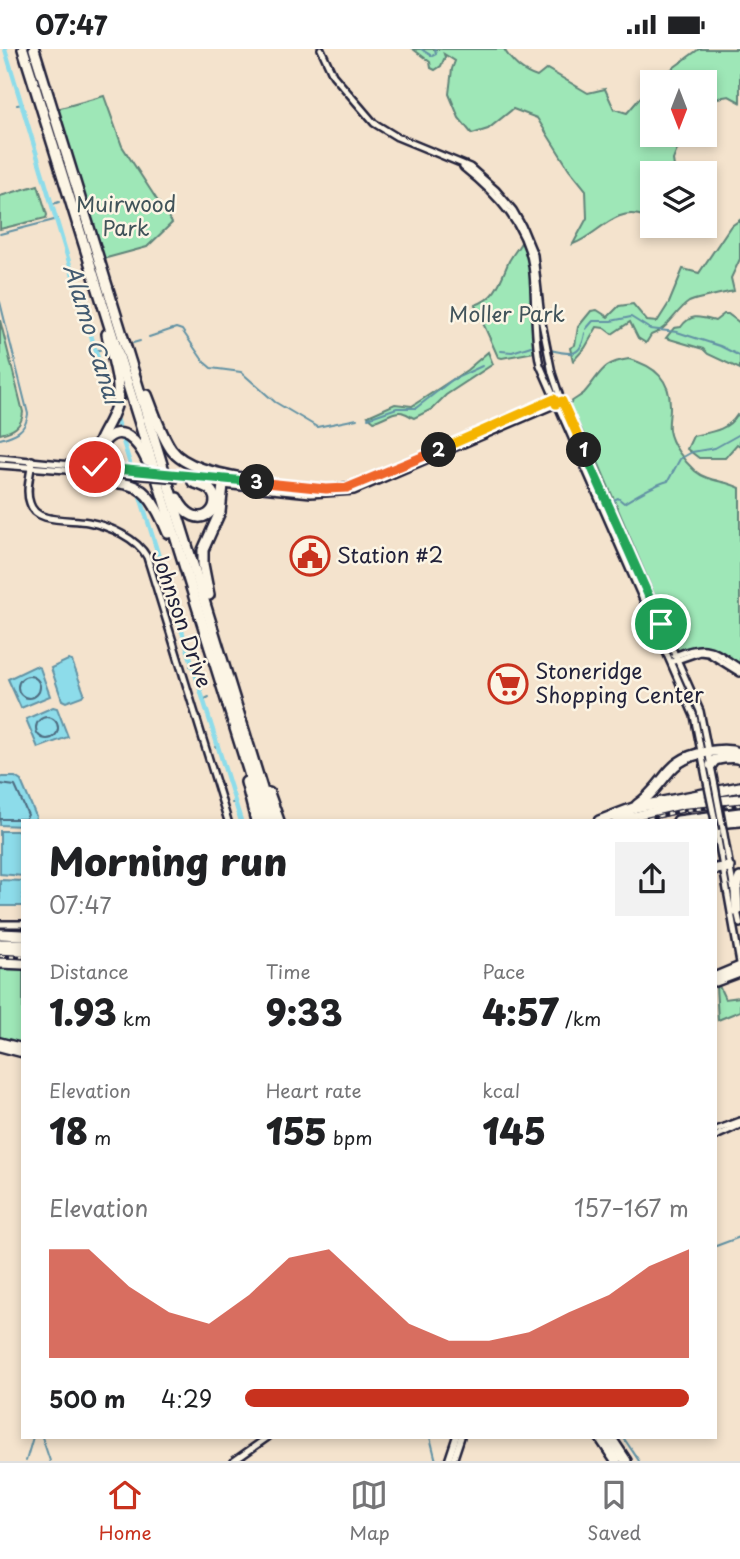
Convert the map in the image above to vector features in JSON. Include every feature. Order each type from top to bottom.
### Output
[{"type":"highway","points":[[23,49],[99,291],[215,631],[271,819]]},
{"type":"highway","points":[[34,49],[131,360],[181,555],[263,819]]},
{"type":"highway","points":[[99,291],[118,387],[102,455],[119,475],[143,490],[156,505],[176,551],[181,555]]},
{"type":"highway","points":[[131,360],[136,365],[167,441],[177,456],[199,468],[266,483]]},
{"type":"highway","points":[[108,431],[122,433],[136,442],[162,478],[171,480],[185,512],[200,518],[212,512],[215,497],[207,487],[193,482]]},
{"type":"highway","points":[[99,470],[97,443],[108,431]]},
{"type":"highway","points":[[72,471],[119,475]]},
{"type":"highway","points":[[214,478],[223,485],[220,512],[204,544],[202,557],[215,631]]},
{"type":"highway","points":[[235,729],[256,819]]},
{"type":"highway","points":[[249,743],[253,746],[279,819]]},
{"type":"highway","points":[[636,807],[651,794],[680,759],[705,752],[730,750],[740,753]]},
{"type":"highway","points":[[711,765],[720,758],[740,759]]},
{"type":"highway","points":[[604,819],[636,807],[740,787]]},
{"type":"highway","points":[[624,819],[673,806],[740,799]]},
{"type":"highway","points":[[694,819],[740,813]]},
{"type":"highway","points":[[717,827],[740,821]]},
{"type":"highway","points":[[737,911],[736,889],[740,878]]},
{"type":"highway","points":[[0,926],[21,927]]},
{"type":"highway","points":[[0,936],[21,939]]},
{"type":"highway","points":[[0,944],[21,939]]},
{"type":"highway","points":[[0,950],[21,951]]},
{"type":"highway","points":[[0,961],[21,962]]},
{"type":"highway","points":[[601,1439],[616,1461]]},
{"type":"highway","points":[[611,1439],[626,1461]]},
{"type":"main road","points":[[321,49],[333,75],[374,123],[397,138],[479,173],[513,210],[525,231],[536,263],[541,318],[558,400],[694,716],[711,765],[712,787]]},
{"type":"main road","points":[[458,163],[486,185],[502,202],[527,244],[533,274],[538,356],[701,714],[717,819]]},
{"type":"main road","points":[[0,465],[32,464],[99,470],[119,475],[214,478],[326,489],[356,486],[558,400]]},
{"type":"main road","points":[[178,477],[193,482],[311,494],[354,491],[558,400]]},
{"type":"main road","points":[[0,457],[72,471],[99,470]]},
{"type":"main road","name":"Johnson Drive","points":[[32,464],[28,496],[37,514],[46,518],[103,526],[134,542],[147,557],[227,819]]},
{"type":"main road","points":[[669,660],[693,648],[707,648],[740,671]]},
{"type":"main road","points":[[716,808],[717,819]]},
{"type":"main road","points":[[717,827],[740,964],[717,976]]},
{"type":"main road","points":[[723,868],[740,924]]},
{"type":"main road","points":[[717,982],[740,973]]},
{"type":"main road","points":[[0,1044],[21,1048]]},
{"type":"main road","points":[[0,1044],[21,1052]]},
{"type":"main road","points":[[717,1130],[740,1123]]},
{"type":"main road","points":[[717,1135],[740,1123]]},
{"type":"main road","points":[[234,1461],[265,1439]]},
{"type":"main road","points":[[239,1461],[270,1439]]},
{"type":"main road","points":[[451,1461],[457,1439]]},
{"type":"green space","points":[[413,49],[504,49],[518,66],[537,77],[547,69],[588,93],[605,89],[614,109],[627,113],[640,98],[640,147],[678,147],[673,161],[640,161],[640,216],[616,218],[573,244],[587,218],[586,190],[569,169],[537,118],[513,109],[488,129],[472,134],[459,118],[449,94],[455,61],[444,54],[441,66],[435,70],[431,68],[430,62]]},
{"type":"green space","points":[[699,49],[740,49],[740,102],[729,96],[718,98],[718,70],[670,70]]},
{"type":"green space","name":"Muirwood Park","points":[[104,96],[122,146],[172,223],[147,247],[103,259],[57,109]]},
{"type":"green space","points":[[38,185],[46,218],[0,229],[0,196]]},
{"type":"green space","points":[[740,220],[740,259],[731,278],[734,291],[689,302],[662,329],[651,335],[646,343],[638,338],[630,322],[612,334],[597,327],[585,348],[573,361],[570,348],[575,345],[578,327],[591,311],[597,310],[608,317],[619,306],[633,304],[647,321],[657,322],[669,303],[683,269],[699,273],[730,227]]},
{"type":"green space","name":"Moller Park","points":[[522,241],[529,263],[535,352],[502,358],[498,357],[475,305],[493,293]]},
{"type":"green space","points":[[724,314],[740,323],[740,369],[703,349],[666,338],[674,328],[681,327],[692,318],[715,321]]},
{"type":"green space","points":[[0,320],[23,412],[16,427],[0,434]]},
{"type":"green space","points":[[488,352],[493,364],[446,395],[432,409],[414,418],[401,412],[374,421],[368,416],[395,404],[412,406],[467,370]]},
{"type":"green space","points":[[629,359],[654,370],[664,382],[670,398],[670,435],[687,462],[705,477],[740,488],[740,666],[718,651],[704,646],[678,651],[598,462],[570,408],[570,403],[584,393],[607,366]]},
{"type":"green space","points":[[737,415],[740,416],[740,446],[737,444],[725,458],[699,458],[687,449],[693,436],[723,428]]},
{"type":"green space","points":[[0,968],[21,968],[21,1044],[0,1038]]},
{"type":"green space","points":[[717,987],[725,999],[740,997],[740,1011],[718,1020]]},
{"type":"water","points":[[68,660],[72,661],[84,693],[66,702],[62,700],[51,668]]},
{"type":"water","points":[[35,666],[40,668],[50,696],[21,708],[8,679]]},
{"type":"water","points":[[53,707],[57,708],[68,737],[38,748],[26,719]]},
{"type":"water","points":[[0,777],[15,777],[21,781],[35,819],[21,819],[21,826],[0,825]]},
{"type":"water","points":[[0,831],[21,831],[21,876],[0,874]]},
{"type":"water","points":[[0,880],[21,881],[21,906],[0,906]]},
{"type":"waterway","name":"Alamo Canal","points":[[5,49],[240,819]]},
{"type":"waterway","points":[[421,49],[432,56],[436,54],[435,49]]},
{"type":"waterway","name":"Alamo Canal","points":[[17,105],[23,104]]},
{"type":"waterway","name":"Alamo Canal","points":[[53,204],[59,202]]},
{"type":"waterway","points":[[0,234],[58,219]]},
{"type":"waterway","points":[[0,302],[28,414],[25,425],[19,431],[0,439]]},
{"type":"waterway","points":[[586,329],[593,321],[631,317],[650,329],[677,332],[720,346],[740,356]]},
{"type":"waterway","points":[[149,337],[176,328],[182,330],[211,368],[241,372],[275,402],[317,427],[357,419]]},
{"type":"waterway","points":[[550,350],[574,352],[581,346],[585,333]]},
{"type":"waterway","points":[[133,343],[140,341]]},
{"type":"waterway","points":[[501,351],[512,352],[531,346]]},
{"type":"waterway","points":[[368,418],[397,408],[416,408],[452,380],[482,366]]},
{"type":"waterway","points":[[614,505],[614,500],[618,498],[624,503],[668,481],[680,459],[692,452],[715,448],[740,434]]},
{"type":"waterway","name":"Alamo Canal","points":[[205,699],[209,697]]},
{"type":"waterway","name":"Alamo Canal","points":[[215,747],[219,746]]},
{"type":"waterway","points":[[717,1246],[740,1237]]},
{"type":"waterway","points":[[26,1461],[32,1439]]},
{"type":"waterway","points":[[43,1439],[50,1461]]},
{"type":"waterway","points":[[430,1439],[436,1461]]},
{"type":"waterway","points":[[624,1439],[639,1461]]},
{"type":"railway","points":[[647,819],[685,810],[740,805]]},
{"type":"railway","points":[[0,956],[21,957]]},
{"type":"place","name":"Station #2","points":[[310,556]]},
{"type":"place","name":"Stoneridge Shopping Center","points":[[508,684]]},
{"type":"route","points":[[95,467],[342,489],[356,486],[554,399],[556,404],[562,401],[661,624]]}]
